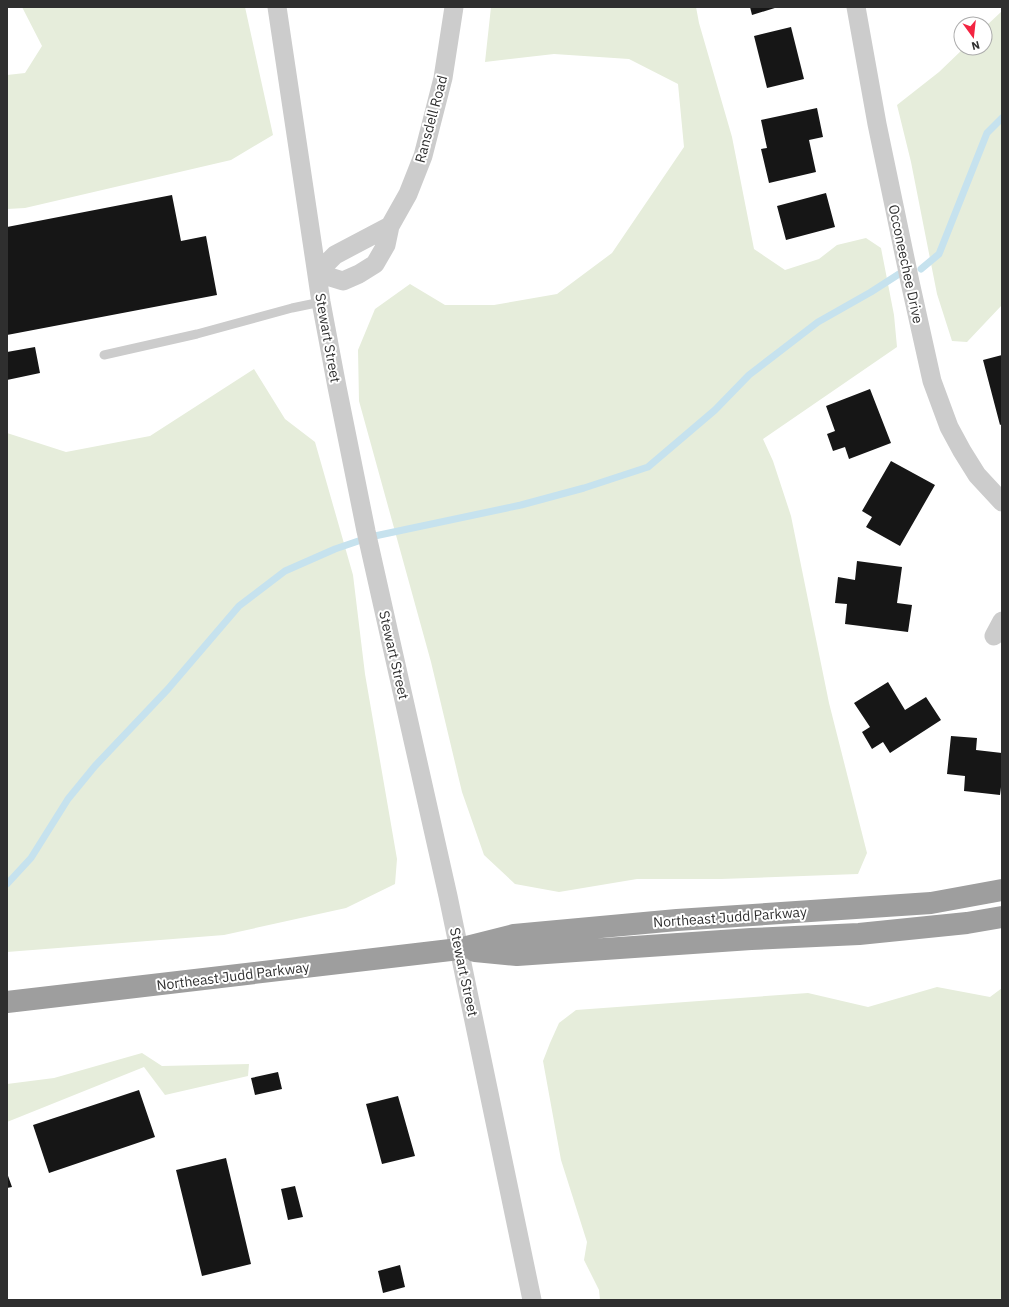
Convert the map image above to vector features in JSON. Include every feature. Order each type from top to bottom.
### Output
[{"type":"highway","name":"Northeast Judd Parkway","points":[[7,1002],[460,949],[514,935],[677,920],[931,903],[1002,890]]},
{"type":"highway","name":"Northeast Judd Parkway","points":[[460,949],[517,955],[751,939],[859,934],[967,923],[1002,917]]},
{"type":"street","name":"Stewart Street","points":[[277,7],[321,302],[337,387],[366,530],[460,949],[532,1300]]},
{"type":"street","name":"Ransdell Road","points":[[317,273],[342,281],[359,274],[375,264],[386,245],[390,226],[408,194],[423,156],[443,78],[454,7]]},
{"type":"street","name":"Occoneechee Drive","points":[[856,7],[877,124],[932,381],[949,427],[962,451],[977,475],[1002,502]]},
{"type":"street","points":[[317,273],[335,255],[390,226]]},
{"type":"lane","points":[[104,355],[197,334],[292,308],[321,302]]},
{"type":"green space","points":[[22,7],[245,7],[273,135],[231,160],[25,208],[7,209],[7,75],[25,73],[42,46]]},
{"type":"green space","points":[[491,7],[696,7],[699,23],[732,137],[754,249],[785,270],[819,259],[837,245],[866,238],[881,248],[894,315],[897,347],[763,439],[773,461],[791,516],[829,703],[867,853],[858,874],[721,879],[637,879],[559,892],[515,884],[484,855],[462,792],[431,662],[359,401],[358,350],[375,309],[410,284],[445,305],[494,305],[557,294],[612,253],[684,147],[678,84],[629,59],[554,54],[485,62]]},
{"type":"green space","points":[[1002,11],[1002,305],[967,342],[952,341],[937,294],[911,162],[897,105],[939,72],[956,56],[993,56],[993,19]]},
{"type":"green space","points":[[254,369],[285,419],[315,442],[353,575],[365,674],[397,859],[395,884],[346,908],[224,935],[7,952],[7,433],[66,452],[150,436]]},
{"type":"green space","points":[[937,987],[990,997],[1002,988],[1002,1300],[600,1300],[599,1290],[584,1260],[587,1242],[561,1160],[543,1061],[559,1023],[576,1010],[808,993],[868,1007]]},
{"type":"green space","points":[[142,1053],[162,1066],[249,1064],[248,1076],[165,1095],[144,1067],[7,1122],[7,1084],[54,1078]]},
{"type":"building","points":[[750,7],[778,7],[752,15]]},
{"type":"building","points":[[791,27],[804,79],[767,88],[754,36]]},
{"type":"building","points":[[817,108],[823,137],[809,140],[816,172],[769,183],[761,149],[767,148],[761,120]]},
{"type":"building","points":[[826,193],[835,227],[786,240],[777,206]]},
{"type":"building","points":[[172,195],[181,241],[206,236],[217,295],[7,335],[7,227]]},
{"type":"building","points":[[35,347],[40,373],[7,380],[7,352]]},
{"type":"building","points":[[1002,355],[1002,424],[1000,425],[983,360]]},
{"type":"building","points":[[870,389],[891,443],[849,459],[845,447],[833,451],[827,434],[835,431],[826,406]]},
{"type":"building","points":[[891,461],[935,485],[900,546],[866,527],[872,517],[862,511]]},
{"type":"building","points":[[857,561],[902,567],[897,603],[912,605],[908,632],[845,624],[847,604],[835,603],[838,577],[855,580]]},
{"type":"building","points":[[888,682],[905,710],[926,697],[941,720],[890,753],[883,742],[872,749],[862,732],[870,727],[854,703]]},
{"type":"building","points":[[951,736],[977,738],[976,750],[1002,753],[1002,779],[1000,795],[964,791],[965,776],[947,774]]},
{"type":"building","points":[[278,1072],[282,1089],[255,1095],[251,1078]]},
{"type":"building","points":[[139,1090],[155,1137],[49,1173],[33,1125]]},
{"type":"building","points":[[398,1096],[415,1156],[382,1164],[366,1104]]},
{"type":"building","points":[[226,1158],[251,1264],[202,1276],[176,1170]]},
{"type":"building","points":[[7,1173],[12,1187],[7,1188]]},
{"type":"building","points":[[295,1186],[303,1217],[288,1220],[281,1189]]},
{"type":"building","points":[[400,1265],[405,1287],[383,1293],[378,1271]]},
{"type":"waterway","points":[[921,269],[939,254],[987,133],[1002,118]]},
{"type":"waterway","points":[[7,884],[31,858],[68,799],[95,766],[168,689],[239,606],[285,571],[335,549],[370,537],[521,505],[584,488],[648,467],[715,410],[749,375],[818,322],[871,292],[899,274]]}]
